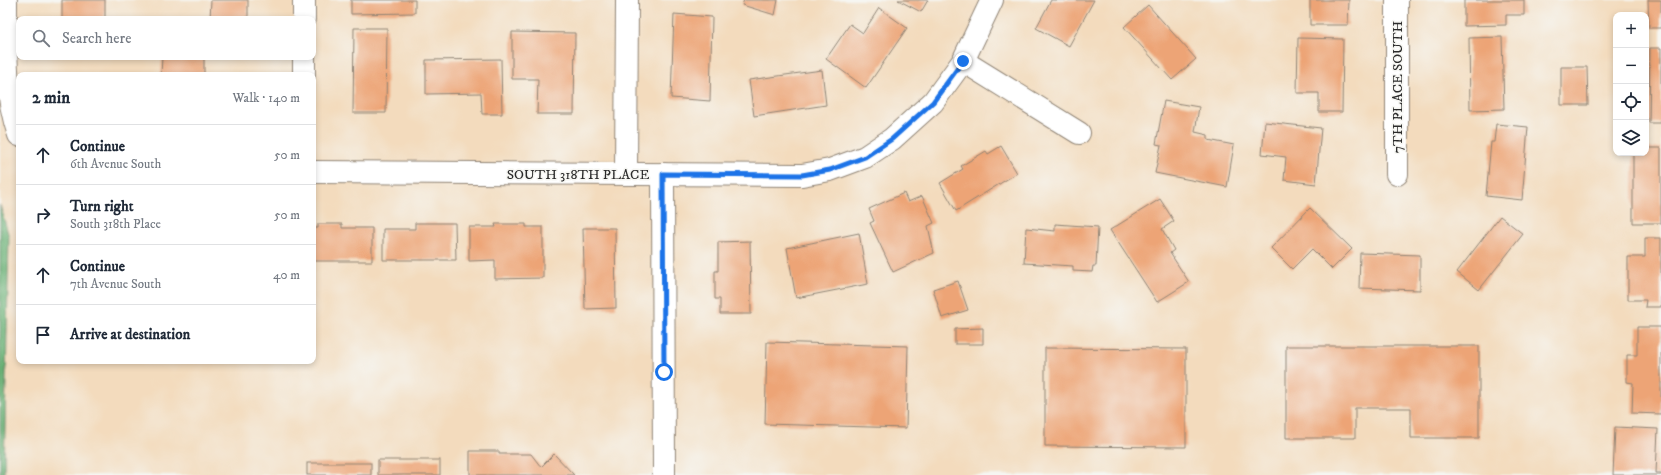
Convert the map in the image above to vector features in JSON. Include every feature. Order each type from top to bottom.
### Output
[{"type":"street","points":[[6,0],[10,97],[16,126]]},
{"type":"street","points":[[304,0],[304,16]]},
{"type":"street","points":[[626,174],[628,0]]},
{"type":"street","name":"SOUTH 318TH PLACE","points":[[316,172],[802,175],[830,170],[865,157],[892,139],[933,102],[963,61],[992,0]]},
{"type":"street","name":"7TH PLACE SOUTH","points":[[1397,174],[1398,0]]},
{"type":"street","points":[[304,60],[304,72]]},
{"type":"street","points":[[963,61],[1079,133]]},
{"type":"street","points":[[663,174],[664,475]]},
{"type":"green space","points":[[0,205],[9,237],[4,475],[0,475]]},
{"type":"building","points":[[62,0],[105,0],[105,16],[62,16]]},
{"type":"building","points":[[211,0],[248,0],[248,16],[210,16]]},
{"type":"building","points":[[351,0],[415,0],[415,13],[351,14]]},
{"type":"building","points":[[744,0],[778,0],[775,15],[742,5]]},
{"type":"building","points":[[898,0],[928,0],[921,12]]},
{"type":"building","points":[[1051,0],[1094,0],[1069,46],[1036,28]]},
{"type":"building","points":[[1310,0],[1349,0],[1348,25],[1310,25]]},
{"type":"building","points":[[1464,0],[1524,0],[1524,15],[1506,15],[1506,25],[1464,26]]},
{"type":"building","points":[[1648,0],[1661,0],[1661,28],[1649,28]]},
{"type":"building","points":[[1148,5],[1196,59],[1172,80],[1124,27]]},
{"type":"building","points":[[879,8],[907,28],[866,88],[826,59],[850,24],[863,33]]},
{"type":"building","points":[[674,14],[712,17],[710,101],[671,98]]},
{"type":"building","points":[[354,28],[387,28],[386,113],[353,113]]},
{"type":"building","points":[[512,32],[575,33],[574,114],[537,114],[538,79],[512,79]]},
{"type":"building","points":[[1502,37],[1504,109],[1470,110],[1469,38]]},
{"type":"building","points":[[1298,38],[1343,39],[1342,112],[1319,112],[1319,93],[1297,93]]},
{"type":"building","points":[[1650,48],[1661,48],[1661,123],[1649,123]]},
{"type":"building","points":[[501,59],[502,114],[482,114],[481,93],[426,94],[426,60]]},
{"type":"building","points":[[162,60],[204,60],[204,72],[161,72]]},
{"type":"building","points":[[1561,67],[1587,67],[1588,105],[1561,105]]},
{"type":"building","points":[[822,70],[826,105],[754,116],[749,80]]},
{"type":"building","points":[[1164,101],[1199,107],[1195,132],[1208,135],[1208,140],[1234,145],[1227,187],[1155,173],[1161,145],[1156,144]]},
{"type":"building","points":[[1265,122],[1321,128],[1316,184],[1284,180],[1286,157],[1262,154]]},
{"type":"building","points":[[1496,124],[1528,127],[1522,200],[1486,196],[1491,142],[1494,142]]},
{"type":"building","points":[[1001,146],[1017,173],[956,211],[940,183],[963,169],[961,166],[986,151],[988,154]]},
{"type":"building","points":[[1649,148],[1661,148],[1661,223],[1633,223],[1633,156],[1649,156]]},
{"type":"building","points":[[904,193],[908,202],[922,196],[934,223],[928,226],[934,253],[893,272],[870,223],[874,221],[869,209]]},
{"type":"building","points":[[1160,199],[1174,221],[1162,229],[1174,250],[1170,253],[1189,282],[1157,302],[1110,230]]},
{"type":"building","points":[[1310,208],[1352,249],[1332,269],[1312,249],[1292,269],[1271,248]]},
{"type":"building","points":[[1500,216],[1523,234],[1479,290],[1457,272]]},
{"type":"building","points":[[415,223],[455,223],[456,260],[383,260],[383,229],[415,229]]},
{"type":"building","points":[[318,224],[342,224],[342,228],[372,228],[372,261],[316,261],[316,228],[318,228]]},
{"type":"building","points":[[495,224],[526,224],[526,227],[543,227],[543,278],[495,279],[495,260],[469,261],[469,227],[496,227]]},
{"type":"building","points":[[1055,224],[1098,227],[1096,266],[1093,266],[1092,272],[1073,271],[1073,266],[1024,263],[1026,228],[1055,231]]},
{"type":"building","points":[[583,228],[615,228],[616,308],[585,309]]},
{"type":"building","points":[[859,233],[868,284],[796,298],[787,248]]},
{"type":"building","points":[[1645,238],[1661,238],[1661,307],[1645,307],[1646,300],[1628,300],[1628,257],[1645,257]]},
{"type":"building","points":[[750,241],[751,314],[720,314],[720,299],[715,299],[715,271],[718,271],[718,242]]},
{"type":"building","points":[[1360,253],[1420,255],[1420,290],[1359,288]]},
{"type":"building","points":[[958,281],[968,310],[942,318],[933,289]]},
{"type":"building","points":[[1637,327],[1661,327],[1661,414],[1632,413],[1633,383],[1627,382],[1627,355],[1637,355]]},
{"type":"building","points":[[983,328],[983,344],[955,344],[955,329]]},
{"type":"building","points":[[767,342],[908,346],[906,428],[765,424]]},
{"type":"building","points":[[1286,346],[1479,346],[1479,438],[1411,438],[1411,408],[1355,408],[1355,438],[1286,438]]},
{"type":"building","points":[[1045,348],[1186,349],[1186,447],[1045,446]]},
{"type":"building","points":[[1615,427],[1658,429],[1656,473],[1661,473],[1661,475],[1613,475]]},
{"type":"building","points":[[470,451],[499,451],[499,454],[531,454],[541,467],[554,454],[574,475],[470,475]]},
{"type":"building","points":[[378,460],[440,460],[440,475],[378,475]]},
{"type":"building","points":[[307,463],[371,463],[371,475],[307,475]]},
{"type":"route","points":[[664,372],[663,174],[802,175],[830,170],[865,157],[892,139],[933,102],[963,61]]}]
